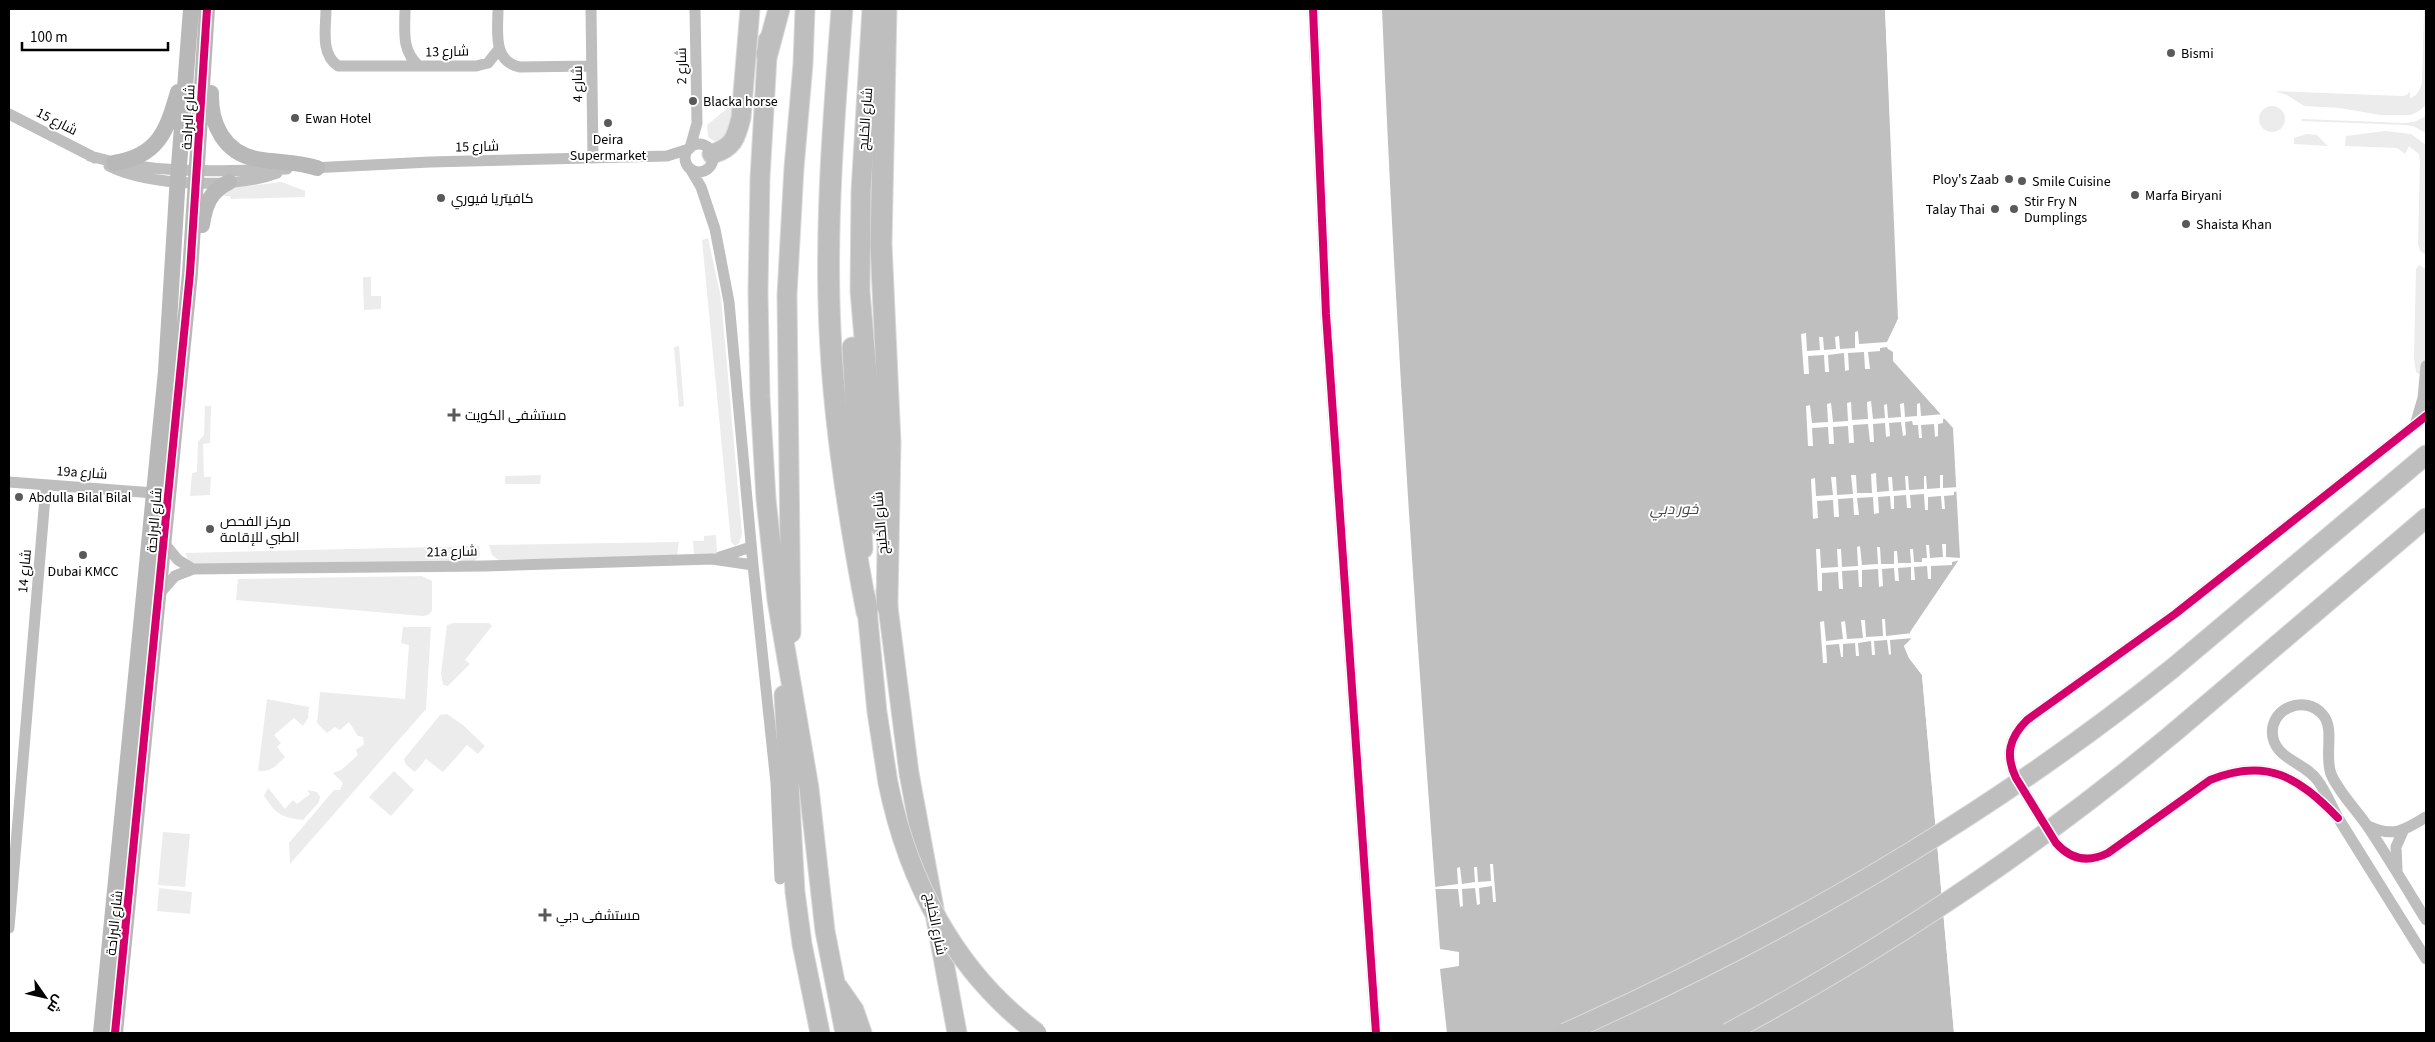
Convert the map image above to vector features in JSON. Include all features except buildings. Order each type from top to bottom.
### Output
[{"type":"highway","points":[[767,54],[779,9]]},
{"type":"highway","points":[[842,9],[829,252],[830,339],[845,485],[867,612]]},
{"type":"highway","points":[[886,9],[881,244],[890,442],[887,605]]},
{"type":"main road","points":[[709,158],[725,150],[737,136],[741,118],[750,9]]},
{"type":"main road","points":[[772,9],[767,54],[758,240],[760,396],[770,541],[787,666],[809,788],[825,930],[845,1033]]},
{"type":"main road","points":[[805,9],[787,295],[790,440],[788,521],[792,610],[784,717],[795,892],[802,944],[820,1033]]},
{"type":"main road","points":[[833,9],[830,97],[834,131]]},
{"type":"main road","name":"شارع الخليج","points":[[872,9],[860,247],[862,329],[887,605],[910,782],[957,1033]]},
{"type":"main road","points":[[860,247],[853,287],[851,320],[867,612],[876,702],[888,783],[906,852],[936,919],[975,975],[1002,1003],[1037,1033]]},
{"type":"main road","points":[[1565,1033],[1663,989],[1740,950],[1929,842],[2055,759],[2173,668],[2426,455]]},
{"type":"main road","points":[[1728,1033],[1860,959],[1986,877],[2087,804],[2426,518]]},
{"type":"main road","points":[[834,983],[854,1010],[862,1033]]},
{"type":"street","name":"شارع البراحة","points":[[101,1033],[168,343],[191,9]]},
{"type":"street","name":"شارع البراحة","points":[[115,1033],[190,273],[207,9]]},
{"type":"street","name":"شارع 13","points":[[326,9],[327,54],[331,61],[338,66],[482,65],[492,59],[499,49]]},
{"type":"street","points":[[405,9],[406,49],[409,56],[419,66]]},
{"type":"street","points":[[498,9],[499,49],[504,59],[514,66],[591,66]]},
{"type":"street","name":"شارع 4","points":[[591,9],[593,158]]},
{"type":"street","name":"شارع 2","points":[[690,148],[697,123],[695,9]]},
{"type":"street","points":[[1313,9],[1326,314],[1376,1033]]},
{"type":"street","points":[[205,46],[211,68],[211,112],[216,127],[224,140],[235,151],[249,157],[291,161],[317,168]]},
{"type":"street","points":[[114,163],[140,156],[162,135],[171,118],[188,56]]},
{"type":"street","name":"شارع 15","points":[[9,114],[131,175],[150,179],[178,176]]},
{"type":"street","name":"شارع 2","points":[[697,123],[709,158]]},
{"type":"street","points":[[704,194],[709,158],[698,145],[690,148],[685,158],[704,194],[721,253],[729,302],[751,547],[776,783],[780,879]]},
{"type":"street","name":"شارع 15","points":[[197,177],[288,169],[430,162],[667,156],[690,148]]},
{"type":"street","name":"شارع 15","points":[[90,156],[114,163],[178,176],[230,182],[265,177],[288,169]]},
{"type":"street","name":"شارع 15","points":[[667,156],[689,167]]},
{"type":"street","points":[[689,167],[700,172],[709,158]]},
{"type":"street","points":[[190,273],[199,246],[206,206],[215,191],[230,182]]},
{"type":"street","points":[[2338,818],[2302,784],[2285,775],[2266,770],[2247,770],[2228,773],[2210,780],[2108,853],[2086,860],[2074,858],[2064,852],[2056,843],[2010,766],[2011,740],[2017,729],[2027,720],[2176,614],[2421,419],[2426,366]]},
{"type":"street","name":"19a شارع","points":[[9,482],[154,493]]},
{"type":"street","name":"شارع 14","points":[[9,928],[46,485]]},
{"type":"street","points":[[164,543],[178,560],[193,569]]},
{"type":"street","name":"21a شارع","points":[[712,559],[751,547]]},
{"type":"street","name":"21a شارع","points":[[159,594],[175,576],[193,569],[485,566],[712,559],[753,565]]},
{"type":"street","points":[[2426,920],[2368,826],[2332,774],[2327,751],[2329,727],[2324,716],[2310,706],[2292,705],[2282,711],[2274,721],[2272,732],[2274,744],[2282,753],[2311,772],[2318,781],[2338,818],[2426,959]]},
{"type":"street","points":[[2368,826],[2389,832],[2403,831],[2426,817]]},
{"type":"street","points":[[2397,874],[2395,856],[2403,831]]},
{"type":"street","points":[[120,982],[132,967]]},
{"type":"shaded area","points":[[2424,9],[2426,9],[2426,105],[2419,111],[2411,115],[2380,115],[2340,108],[2304,106],[2287,95],[2274,91],[2402,96],[2407,95],[2410,91],[2410,98],[2415,96],[2422,83]]},
{"type":"shaded area","points":[[734,94],[733,133],[717,143],[708,137],[707,125],[729,107]]},
{"type":"shaded area","points":[[2272,106],[2281,110],[2285,119],[2281,128],[2272,132],[2263,128],[2259,119],[2263,110]]},
{"type":"shaded area","points":[[2426,116],[2426,133],[2413,126],[2405,125],[2302,121],[2302,119],[2405,123],[2414,122]]},
{"type":"shaded area","points":[[2385,131],[2411,134],[2426,145],[2426,255],[2420,251],[2418,244],[2419,154],[2409,146],[2405,154],[2397,148],[2345,146],[2346,136]]},
{"type":"shaded area","points":[[2307,134],[2317,135],[2328,146],[2294,144],[2294,138]]},
{"type":"shaded area","points":[[282,182],[305,191],[305,197],[231,199],[230,196],[223,196],[230,188]]},
{"type":"shaded area","points":[[708,238],[721,298],[742,534],[739,543],[735,546],[731,542],[702,240]]},
{"type":"shaded area","points":[[2419,265],[2426,269],[2426,373],[2419,374],[2416,372],[2414,359],[2416,269]]},
{"type":"shaded area","points":[[363,277],[371,277],[371,296],[381,296],[381,309],[364,310]]},
{"type":"shaded area","points":[[679,346],[684,406],[679,407],[674,347]]},
{"type":"shaded area","points":[[205,406],[211,406],[210,443],[203,444],[204,477],[211,477],[210,495],[190,496],[192,473],[197,472],[198,442],[204,435]]},
{"type":"shaded area","points":[[541,475],[540,484],[505,484],[505,476]]},
{"type":"shaded area","points":[[716,535],[717,554],[694,555],[693,541],[704,541],[704,536]]},
{"type":"shaded area","points":[[679,542],[677,556],[499,560],[492,555],[489,545]]},
{"type":"shaded area","points":[[479,546],[480,556],[474,561],[200,567],[189,561],[185,553]]},
{"type":"shaded area","points":[[422,576],[432,581],[432,611],[428,615],[423,616],[236,600],[238,579]]},
{"type":"shaded area","points":[[454,623],[489,623],[492,626],[465,660],[470,664],[448,686],[443,685],[441,674],[447,625]]},
{"type":"shaded area","points":[[403,627],[431,627],[426,709],[290,864],[289,843],[334,790],[340,790],[343,783],[333,773],[341,770],[358,755],[356,750],[364,744],[363,737],[358,736],[349,722],[340,730],[335,727],[327,733],[317,723],[320,692],[405,699],[409,645],[401,643]]},
{"type":"shaded area","points":[[267,699],[309,707],[308,718],[303,726],[294,718],[274,735],[281,743],[277,747],[285,757],[270,770],[258,771]]},
{"type":"shaded area","points":[[447,714],[463,725],[485,746],[478,754],[467,745],[443,772],[426,759],[415,772],[406,765],[404,759],[440,715]]},
{"type":"shaded area","points":[[394,771],[414,790],[391,816],[369,797]]},
{"type":"shaded area","points":[[268,788],[285,809],[293,800],[297,804],[310,794],[307,790],[317,792],[320,797],[319,802],[303,820],[289,818],[276,811],[264,796]]},
{"type":"shaded area","points":[[163,832],[190,834],[185,887],[158,885]]},
{"type":"shaded area","points":[[159,888],[192,892],[190,914],[157,911]]},
{"type":"water","name":"خور دبي","points":[[1382,9],[1885,9],[1899,310],[1898,319],[1886,345],[1893,352],[1893,361],[1953,428],[1960,558],[1910,632],[1911,639],[1904,646],[1909,658],[1922,675],[1954,1033],[1447,1033],[1440,969],[1459,966],[1459,952],[1440,949],[1407,479]]},
{"type":"pier","points":[[1885,9],[1888,9],[1901,320],[1889,345],[1893,352],[1887,347],[1880,348],[1880,351],[1868,352],[1870,369],[1865,369],[1864,352],[1848,353],[1849,370],[1845,371],[1844,353],[1828,355],[1829,372],[1825,372],[1824,355],[1808,356],[1809,374],[1804,374],[1801,334],[1806,333],[1807,351],[1820,350],[1819,337],[1823,337],[1824,350],[1836,349],[1835,337],[1839,336],[1840,349],[1855,348],[1855,332],[1858,331],[1859,344],[1887,342],[1898,319]]},
{"type":"pier","points":[[1871,401],[1873,419],[1885,418],[1884,405],[1887,404],[1888,418],[1901,417],[1900,404],[1904,403],[1905,417],[1917,416],[1917,404],[1920,403],[1921,416],[1944,414],[1948,418],[1943,419],[1943,423],[1938,424],[1938,436],[1935,437],[1934,424],[1921,425],[1922,438],[1919,438],[1918,425],[1913,425],[1912,421],[1905,422],[1906,435],[1903,436],[1901,422],[1889,423],[1890,436],[1886,437],[1885,423],[1873,424],[1874,442],[1870,442],[1868,424],[1853,425],[1854,443],[1849,443],[1848,426],[1833,427],[1834,444],[1829,444],[1828,427],[1812,428],[1813,446],[1808,446],[1806,406],[1810,405],[1812,423],[1828,422],[1827,404],[1831,403],[1833,422],[1848,421],[1847,403],[1851,402],[1852,420],[1868,419],[1867,402]]},
{"type":"pier","points":[[1876,473],[1877,492],[1889,491],[1888,477],[1892,477],[1893,491],[1906,490],[1905,476],[1908,476],[1909,490],[1924,489],[1924,476],[1926,476],[1927,489],[1940,488],[1940,475],[1943,475],[1943,488],[1959,487],[1959,491],[1954,492],[1954,495],[1944,496],[1945,509],[1942,509],[1941,496],[1928,497],[1928,510],[1925,510],[1924,494],[1910,495],[1911,508],[1907,508],[1906,495],[1894,496],[1894,509],[1891,509],[1890,496],[1878,497],[1879,513],[1874,514],[1873,497],[1857,498],[1859,515],[1854,515],[1853,498],[1838,499],[1839,517],[1834,517],[1833,500],[1817,501],[1818,518],[1813,519],[1811,479],[1815,478],[1816,496],[1833,495],[1831,477],[1836,477],[1837,495],[1853,494],[1851,475],[1856,475],[1857,493],[1872,493],[1871,474]]},
{"type":"pier","points":[[1942,544],[1946,544],[1946,557],[1961,558],[1961,560],[1952,562],[1952,565],[1931,566],[1931,579],[1928,579],[1927,566],[1914,567],[1915,580],[1911,580],[1911,567],[1898,568],[1899,581],[1895,581],[1894,568],[1882,569],[1883,586],[1879,587],[1878,569],[1862,570],[1862,587],[1859,587],[1858,570],[1842,571],[1843,589],[1839,589],[1838,572],[1822,573],[1822,591],[1818,591],[1816,549],[1820,549],[1821,568],[1838,567],[1837,549],[1841,549],[1842,567],[1858,566],[1857,547],[1860,546],[1862,565],[1878,564],[1877,547],[1880,547],[1881,564],[1894,564],[1894,551],[1897,551],[1898,563],[1911,563],[1910,549],[1913,549],[1914,562],[1922,562],[1922,558],[1927,558],[1926,545],[1929,545],[1930,558],[1943,557]]},
{"type":"pier","points":[[1882,619],[1885,619],[1886,636],[1913,633],[1914,638],[1890,640],[1891,654],[1889,655],[1887,640],[1874,641],[1875,655],[1872,655],[1871,641],[1858,643],[1859,656],[1856,656],[1855,643],[1843,644],[1843,657],[1841,657],[1839,644],[1826,645],[1827,663],[1823,663],[1820,622],[1824,621],[1826,641],[1843,639],[1841,622],[1845,621],[1847,639],[1863,638],[1861,620],[1865,620],[1866,637],[1883,636]]},
{"type":"pier","points":[[1911,639],[1912,641],[1907,646],[1911,657],[1925,675],[1957,1033],[1954,1033],[1922,675],[1909,658],[1904,646]]},
{"type":"pier","points":[[1490,864],[1493,864],[1496,902],[1493,902],[1492,886],[1479,888],[1480,904],[1477,905],[1475,888],[1462,889],[1463,906],[1460,907],[1458,889],[1435,889],[1435,887],[1458,884],[1457,868],[1460,867],[1462,884],[1475,882],[1474,867],[1477,867],[1478,882],[1491,881]]},
{"type":"cycle path","points":[[115,1033],[190,273],[207,9]]},
{"type":"cycle path","points":[[1313,9],[1326,314],[1376,1033]]},
{"type":"cycle path","points":[[2338,818],[2295,782],[2265,771],[2248,770],[2230,773],[2210,780],[2108,853],[2094,858],[2080,858],[2068,853],[2056,843],[2016,778],[2011,762],[2011,747],[2016,733],[2027,720],[2175,614],[2426,416]]},
{"type":"place","name":"Bismi","points":[[2171,53]]},
{"type":"place","name":"Blacka horse","points":[[693,101]]},
{"type":"place","name":"Ewan Hotel","points":[[295,118]]},
{"type":"place","name":"Deira Supermarket","points":[[608,123]]},
{"type":"place","name":"Ploy's Zaab","points":[[2009,179]]},
{"type":"place","name":"Smile Cuisine","points":[[2022,181]]},
{"type":"place","name":"Marfa Biryani","points":[[2135,195]]},
{"type":"place","name":"كافيتريا فيوري","points":[[441,198]]},
{"type":"place","name":"Talay Thai","points":[[1995,209]]},
{"type":"place","name":"Stir Fry N Dumplings","points":[[2014,209]]},
{"type":"place","name":"Shaista Khan","points":[[2186,224]]},
{"type":"place","name":"مستشفى الكويت","points":[[454,415]]},
{"type":"place","name":"Abdulla Bilal Bilal","points":[[19,497]]},
{"type":"place","name":"مركز الفحص الطبي للإقامة","points":[[210,529]]},
{"type":"place","name":"Dubai KMCC","points":[[83,555]]},
{"type":"place","name":"مستشفى دبي","points":[[545,915]]}]
